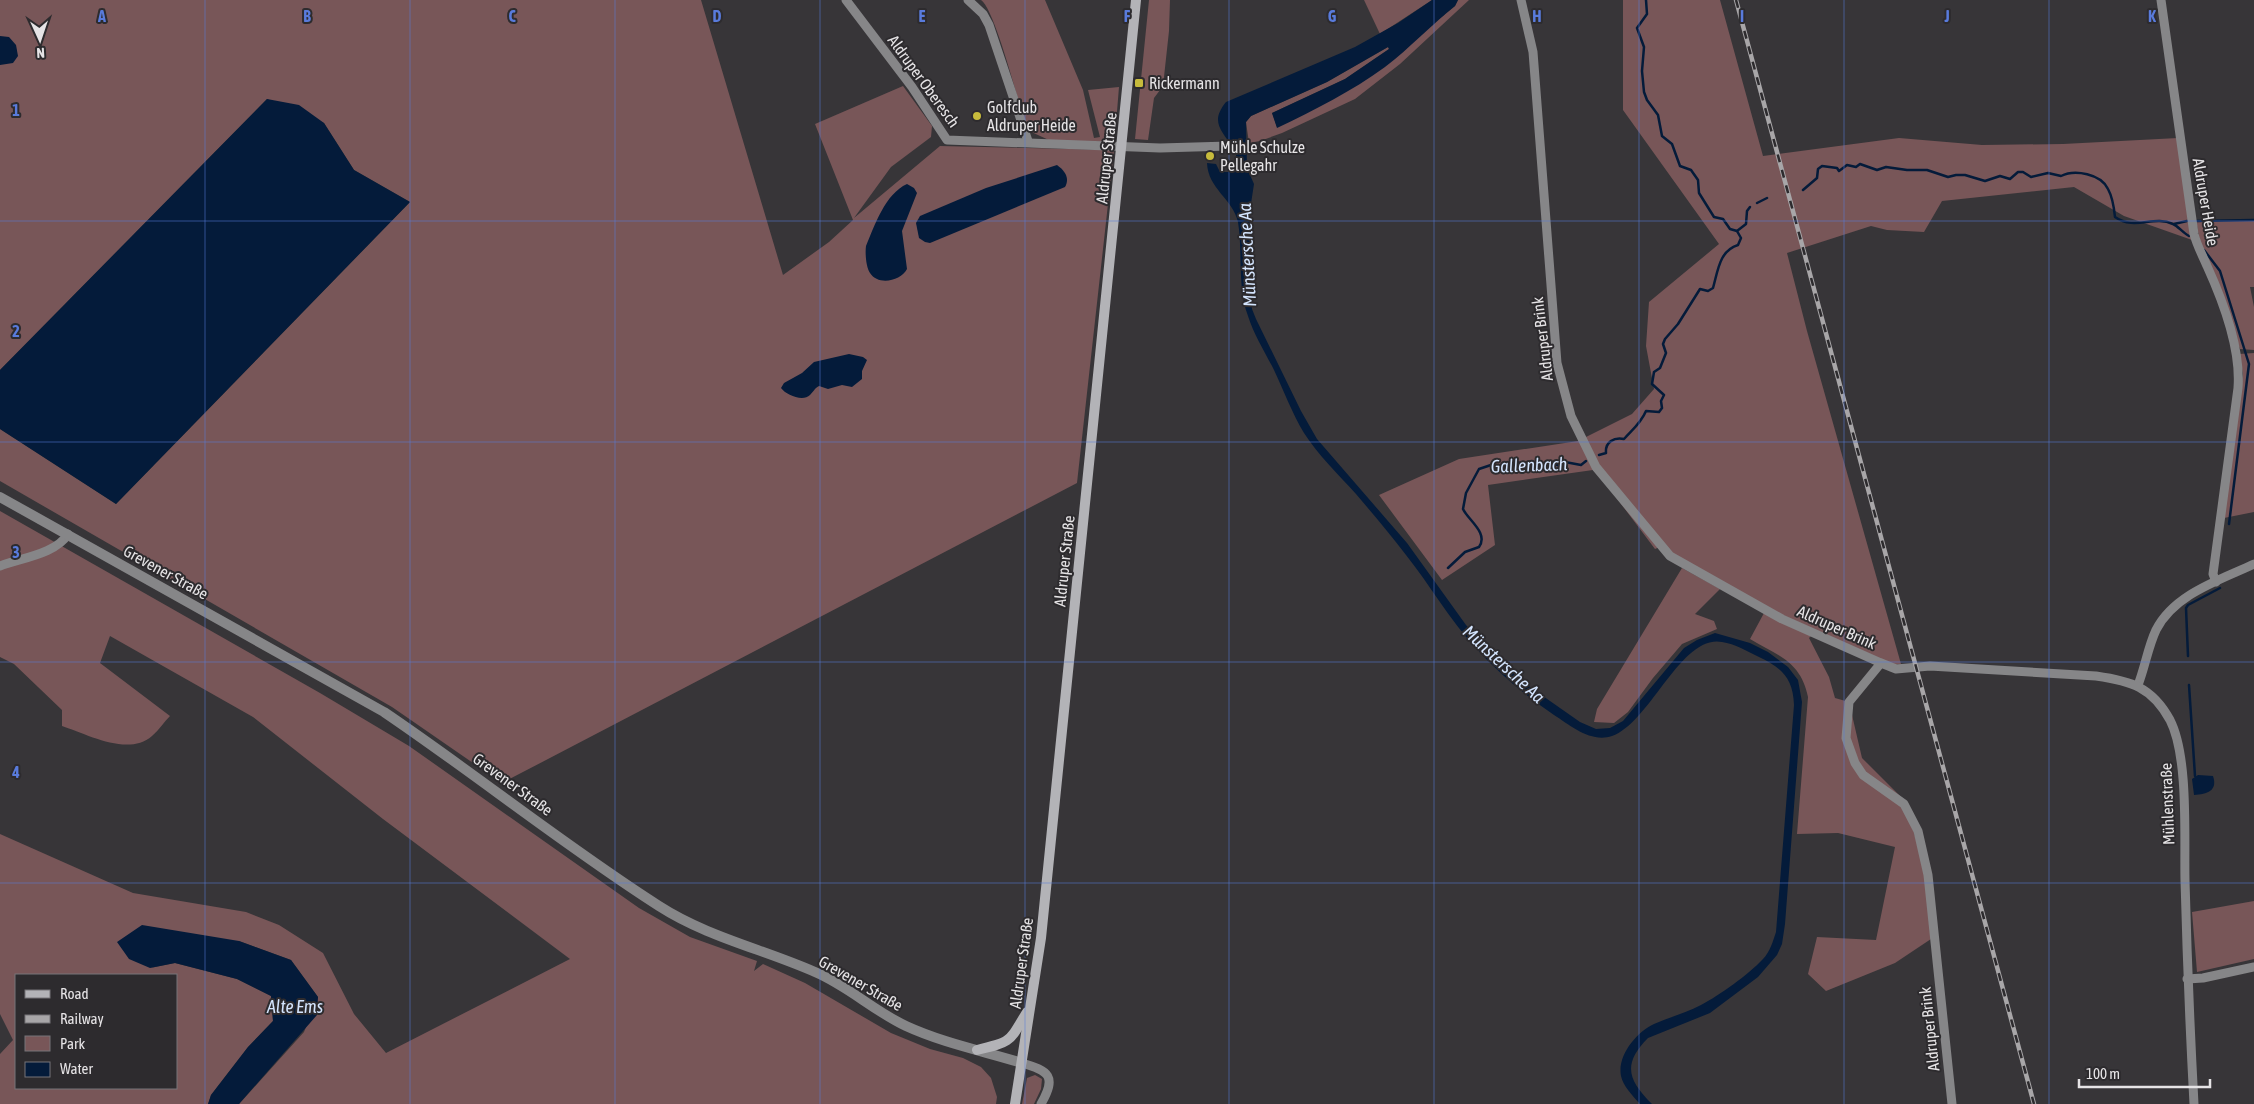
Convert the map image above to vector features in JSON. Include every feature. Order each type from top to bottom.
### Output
[{"type":"main road","name":"Aldruper Straße","points":[[1015,1104],[1042,928],[1136,0]]},
{"type":"main road","points":[[977,1050],[1003,1044],[1011,1039],[1030,1007]]},
{"type":"street","name":"Aldruper Oberesch","points":[[846,0],[912,88],[947,140],[1028,141],[1122,147],[1229,146]]},
{"type":"street","points":[[968,0],[983,14],[989,25],[1028,141]]},
{"type":"street","name":"Aldruper Brink","points":[[1520,0],[1533,52],[1557,363],[1571,416],[1596,467],[1670,556],[1782,619],[1896,669],[1930,666],[2096,676]]},
{"type":"street","name":"Aldruper Heide","points":[[2161,0],[2194,234],[2199,254],[2206,264],[2221,301],[2239,364],[2238,388],[2213,574],[2216,582]]},
{"type":"street","name":"Grevener Straße","points":[[0,497],[384,712],[443,752],[618,879],[676,916],[708,932],[767,952],[818,973],[906,1026],[937,1038],[1022,1063]]},
{"type":"street","points":[[0,566],[49,549],[63,542],[68,534]]},
{"type":"street","points":[[2138,685],[2153,637],[2163,618],[2179,602],[2254,564]]},
{"type":"street","name":"Aldruper Brink","points":[[1881,663],[1849,702],[1846,738],[1854,763],[1863,775],[1904,804],[1918,831],[1928,875],[1952,1104]]},
{"type":"street","name":"Mühlenstraße","points":[[2096,676],[2120,679],[2138,685],[2149,693],[2169,718],[2174,728],[2180,755],[2187,979],[2194,1104]]},
{"type":"street","points":[[2187,979],[2203,978],[2254,967]]},
{"type":"street","points":[[1022,1063],[1044,1070],[1049,1078],[1048,1092],[1041,1104]]},
{"type":"green space","points":[[0,0],[701,0],[783,275],[829,242],[853,220],[815,124],[903,86],[932,126],[931,137],[891,167],[854,218],[940,146],[1114,150],[1077,483],[502,783],[392,707],[0,481],[0,429],[116,504],[410,202],[354,170],[324,123],[267,99],[0,370]]},
{"type":"green space","points":[[981,0],[1045,0],[1083,90],[1094,138],[1100,137],[1088,90],[1119,87],[1115,136],[1109,142],[1051,141],[1027,130],[1000,39],[987,7]]},
{"type":"green space","points":[[1149,0],[1170,0],[1169,31],[1163,86],[1154,98],[1148,140],[1135,139]]},
{"type":"green space","points":[[1364,0],[1432,0],[1380,34]]},
{"type":"green space","points":[[1458,0],[1469,0],[1400,64],[1355,99],[1282,133],[1249,143],[1246,122],[1251,116],[1327,82],[1388,47],[1389,49],[1345,79],[1272,113],[1277,127],[1443,16],[1455,6]]},
{"type":"green space","points":[[1623,0],[1720,0],[1763,156],[1899,138],[1982,145],[2063,144],[2178,138],[2192,240],[2124,216],[2074,187],[1942,201],[1924,232],[1887,230],[1871,226],[1787,253],[1807,331],[1901,664],[1889,665],[1783,617],[1672,556],[1662,546],[1655,549],[1591,464],[1593,470],[1488,485],[1495,545],[1442,580],[1379,495],[1459,459],[1578,441],[1632,414],[1654,389],[1646,346],[1649,302],[1719,244],[1623,110]]},
{"type":"green space","points":[[2196,220],[2254,220],[2254,287],[2250,287],[2254,307],[2254,350],[2240,349],[2200,242]]},
{"type":"green space","points":[[2254,353],[2254,512],[2224,518],[2243,374],[2239,354]]},
{"type":"green space","points":[[0,511],[320,693],[409,746],[639,908],[690,937],[757,961],[754,971],[763,964],[805,983],[891,1033],[930,1049],[963,1058],[981,1067],[991,1078],[997,1097],[996,1104],[239,1104],[304,1032],[318,997],[291,960],[239,941],[150,968],[175,963],[237,979],[271,996],[273,1021],[248,1047],[211,1095],[208,1104],[0,1104],[0,1054],[13,1040],[0,1014],[0,834],[133,893],[246,912],[279,925],[323,953],[354,1014],[386,1053],[570,959],[383,819],[253,717],[110,636],[100,663],[170,716],[155,734],[142,742],[120,744],[107,742],[62,726],[62,710],[14,664],[0,657]]},
{"type":"green space","points":[[1682,568],[1720,589],[1695,614],[1714,621],[1717,629],[1682,644],[1653,678],[1628,712],[1614,723],[1594,722],[1597,709]]},
{"type":"green space","points":[[1764,613],[1811,636],[1809,638],[1829,677],[1835,698],[1849,702],[1862,758],[1906,802],[1925,874],[1931,939],[1895,963],[1826,991],[1808,974],[1817,937],[1876,940],[1895,847],[1838,833],[1797,834],[1808,697],[1800,676],[1787,661],[1750,639]]},
{"type":"green space","points":[[2254,901],[2254,959],[2197,972],[2192,912]]},
{"type":"green space","points":[[1035,1075],[1042,1079],[1041,1089],[1034,1104],[1022,1104],[1027,1078]]},
{"type":"water","name":"Münstersche Aa","points":[[1432,0],[1458,0],[1455,6],[1403,52],[1360,84],[1277,128],[1272,113],[1345,79],[1389,49],[1388,47],[1327,82],[1251,116],[1246,122],[1247,168],[1254,184],[1250,210],[1250,287],[1252,309],[1301,411],[1317,439],[1407,543],[1466,625],[1492,654],[1530,687],[1580,722],[1596,729],[1610,728],[1623,721],[1684,648],[1697,640],[1715,633],[1750,643],[1768,652],[1788,667],[1798,680],[1802,702],[1782,944],[1777,955],[1758,977],[1710,1013],[1648,1038],[1640,1047],[1634,1056],[1631,1072],[1638,1087],[1652,1104],[1640,1104],[1622,1080],[1622,1060],[1635,1038],[1654,1024],[1701,1005],[1742,978],[1765,956],[1776,932],[1794,705],[1789,681],[1774,665],[1741,648],[1722,642],[1707,643],[1693,651],[1679,665],[1639,715],[1626,728],[1604,738],[1589,735],[1574,728],[1533,700],[1502,675],[1466,636],[1394,539],[1322,457],[1304,433],[1250,323],[1242,293],[1238,222],[1231,207],[1216,187],[1208,172],[1207,163],[1216,164],[1220,172],[1234,172],[1236,148],[1233,148],[1221,130],[1218,120],[1221,109],[1226,102],[1355,47],[1398,23]]},
{"type":"water","points":[[0,36],[9,37],[16,45],[18,56],[13,63],[0,65]]},
{"type":"water","points":[[267,99],[299,105],[324,123],[354,170],[410,202],[116,504],[0,429],[0,370]]},
{"type":"water","points":[[1057,165],[1066,175],[1065,187],[930,243],[919,238],[916,223],[920,216],[986,188]]},
{"type":"water","points":[[907,184],[914,188],[917,193],[902,231],[907,269],[900,277],[895,279],[878,280],[870,273],[866,260],[866,246],[887,202],[899,189]]},
{"type":"water","points":[[849,354],[863,357],[867,360],[862,371],[862,379],[852,387],[842,385],[828,389],[819,386],[810,395],[803,398],[791,395],[781,388],[784,383],[802,373],[814,362]]},
{"type":"water","points":[[2198,775],[2213,776],[2214,785],[2207,793],[2194,795],[2192,779]]},
{"type":"water","name":"Alte Ems","points":[[142,925],[239,941],[291,960],[318,997],[317,1015],[239,1104],[208,1104],[211,1095],[248,1047],[273,1021],[271,996],[237,979],[175,963],[150,968],[129,959],[117,942]]},
{"type":"waterway","name":"Gallenbach","points":[[1599,455],[1606,453],[1607,446],[1611,441],[1624,439],[1646,411],[1659,412],[1662,408],[1661,401],[1664,395],[1652,384],[1654,372],[1660,368],[1666,353],[1663,344],[1665,339],[1678,324],[1700,289],[1708,291],[1713,288],[1720,262],[1727,252],[1738,245],[1741,238],[1737,231],[1730,229],[1723,219],[1714,217],[1699,193],[1698,180],[1691,170],[1680,166],[1672,144],[1662,136],[1658,115],[1647,100],[1644,92],[1642,71],[1644,47],[1637,28],[1647,14],[1646,0]]},
{"type":"waterway","points":[[1803,190],[1817,178],[1818,169],[1822,166],[1837,168],[1839,171],[1847,165],[1856,167],[1860,164],[1877,170],[1886,167],[1927,170],[1948,177],[1965,175],[1985,181],[2000,176],[2010,179],[2018,172],[2023,172],[2031,177],[2048,173],[2061,176],[2080,173],[2094,176],[2105,184],[2110,192],[2115,217],[2130,223],[2166,222],[2175,225],[2189,236]]},
{"type":"waterway","points":[[1757,203],[1767,198]]},
{"type":"waterway","points":[[1737,231],[1746,224],[1747,211],[1750,207]]},
{"type":"waterway","points":[[2196,221],[2254,220]]},
{"type":"waterway","points":[[2174,224],[2187,221]]},
{"type":"waterway","points":[[2204,250],[2220,271],[2249,364],[2229,524]]},
{"type":"waterway","name":"Gallenbach","points":[[1448,568],[1465,552],[1479,547],[1481,542],[1480,532],[1463,509],[1466,493],[1479,469],[1491,465],[1508,469],[1517,462],[1527,466],[1552,463],[1560,466],[1565,462],[1581,465],[1586,461]]},
{"type":"waterway","points":[[2188,656],[2186,608],[2188,605],[2220,588]]},
{"type":"waterway","points":[[2189,685],[2195,776]]},
{"type":"railway","points":[[1736,0],[2034,1104]]},
{"type":"place","name":"Rickermann","points":[[1139,83]]},
{"type":"place","name":"Golfclub Aldruper Heide","points":[[977,116]]},
{"type":"place","name":"Mühle Schulze Pellegahr","points":[[1210,156]]}]
